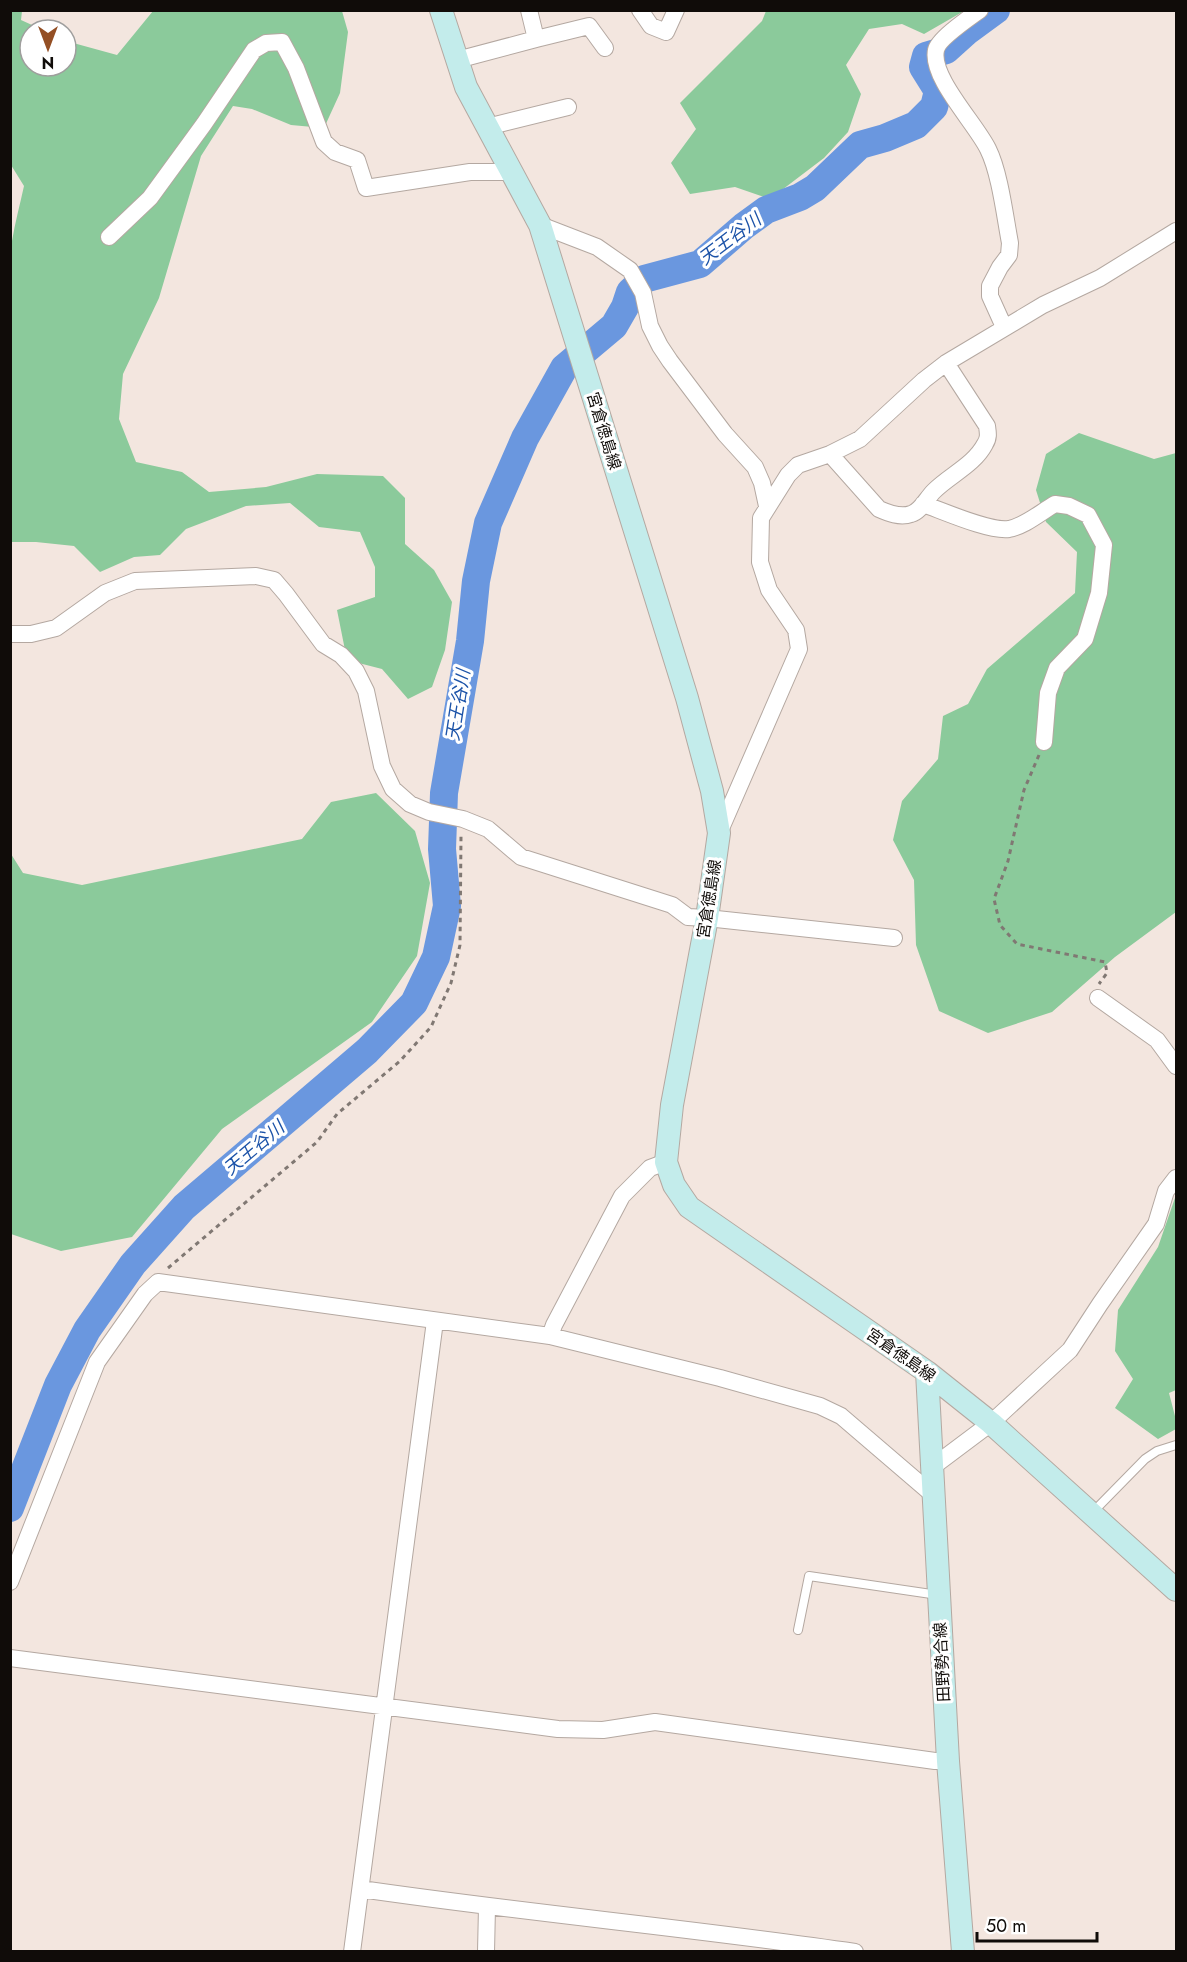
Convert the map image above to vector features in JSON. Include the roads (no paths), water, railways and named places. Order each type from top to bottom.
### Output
[{"type":"main road","name":"宮倉徳島線","points":[[441,10],[466,87],[540,225],[687,698],[712,791],[719,833],[707,918],[672,1105],[666,1162],[674,1185],[689,1207],[927,1372],[991,1423],[1176,1590]]},
{"type":"main road","name":"田野勢合線","points":[[927,1372],[948,1761],[963,1952]]},
{"type":"street","points":[[529,10],[536,39]]},
{"type":"street","points":[[640,10],[651,26],[666,32],[676,10]]},
{"type":"street","points":[[980,10],[936,46],[934,61],[941,77],[988,149],[994,163],[1010,243],[1009,255],[990,286],[990,296],[1004,327]]},
{"type":"street","points":[[457,60],[589,26],[605,48]]},
{"type":"street","points":[[109,237],[150,198],[254,50],[266,43],[282,42],[296,68],[324,142],[335,152],[357,160],[366,188],[470,172],[511,172]]},
{"type":"street","points":[[487,127],[568,106]]},
{"type":"street","points":[[540,225],[597,247],[630,270],[640,287],[650,326],[660,346],[725,434],[755,467],[762,483],[767,506]]},
{"type":"street","points":[[719,833],[799,649],[796,630],[769,590],[760,562],[761,518],[788,475],[798,465],[830,454],[860,439],[924,380],[946,363],[1043,305],[1100,278],[1176,231]]},
{"type":"street","points":[[830,454],[879,509],[889,514],[911,514],[934,491],[978,455],[988,438],[987,426],[946,363]]},
{"type":"street","points":[[923,504],[995,529],[1010,529],[1055,504],[1069,506],[1088,515],[1099,535],[1104,545],[1099,592],[1085,639],[1057,668],[1048,693],[1044,742]]},
{"type":"street","points":[[10,634],[31,634],[56,627],[105,593],[135,581],[256,576],[274,580],[323,644],[341,655],[356,671],[366,691],[382,766],[393,789],[410,804],[488,829],[521,857],[672,905],[688,917],[894,938]]},
{"type":"street","points":[[1098,998],[1157,1040],[1176,1066]]},
{"type":"street","points":[[550,1336],[622,1196],[650,1168],[666,1162]]},
{"type":"street","points":[[931,1468],[991,1423],[1070,1350],[1156,1224],[1166,1191],[1176,1178]]},
{"type":"street","points":[[10,1582],[97,1362],[145,1294],[158,1282],[550,1336],[720,1378],[820,1406],[841,1416],[932,1494]]},
{"type":"street","points":[[352,1952],[435,1321]]},
{"type":"street","points":[[10,1658],[558,1729],[603,1730],[655,1722],[948,1761]]},
{"type":"street","points":[[361,1889],[487,1907],[728,1934],[855,1952]]},
{"type":"street","points":[[486,1952],[487,1907]]},
{"type":"lane","points":[[1091,1514],[1145,1459],[1157,1451],[1176,1444]]},
{"type":"lane","points":[[798,1630],[809,1576],[938,1595]]},
{"type":"waterway","name":"天王谷川","points":[[10,1508],[58,1385],[87,1330],[133,1264],[184,1207],[367,1051],[414,1003],[436,957],[447,906],[442,849],[444,793],[470,641],[476,581],[488,523],[525,438],[564,368],[614,326],[625,307],[630,292],[644,279],[700,264],[766,210],[800,197],[815,188],[860,145],[885,138],[916,125],[934,107],[938,91],[923,67],[926,56],[946,50],[996,10]]}]
